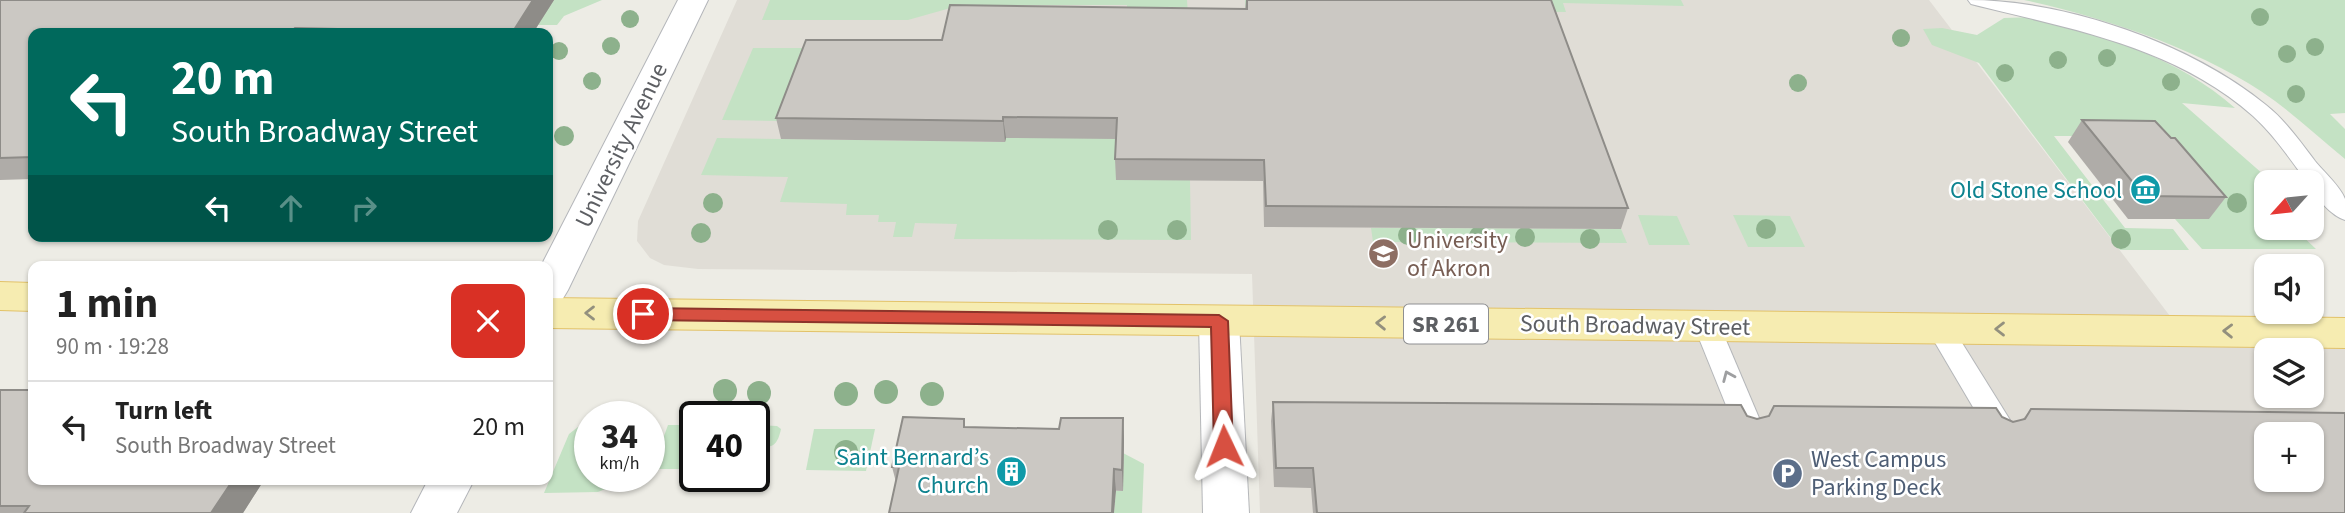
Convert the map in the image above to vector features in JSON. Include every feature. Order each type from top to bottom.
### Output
[{"type":"main road","name":"University Avenue","points":[[553,280],[693,0]]},
{"type":"main road","points":[[0,296],[28,298]]},
{"type":"main road","name":"South Broadway Street","points":[[553,313],[2345,333]]},
{"type":"main road","points":[[1219,321],[1226,513]]},
{"type":"main road","points":[[434,513],[448,485]]},
{"type":"lane","points":[[1978,0],[2085,24],[2149,46],[2203,72],[2260,110],[2345,212]]},
{"type":"lane","points":[[1707,326],[1748,425]]},
{"type":"lane","points":[[1940,329],[2000,428]]},
{"type":"shaded area","name":"University of Akron","points":[[737,0],[1929,0],[2173,320],[2345,325],[2345,513],[1260,513],[1252,274],[698,269],[664,265],[650,258],[637,241],[638,221]]},
{"type":"green space","points":[[553,0],[602,0],[564,16],[557,25],[538,25]]},
{"type":"green space","points":[[770,0],[1187,0],[1189,28],[1127,28],[1127,5],[961,5],[908,20],[762,20]]},
{"type":"green space","points":[[1245,0],[1681,0],[1684,6],[1563,3],[1566,12],[1245,8]]},
{"type":"green space","points":[[2024,0],[2345,0],[2345,113],[2330,114],[2345,129],[2345,159],[2275,101],[2219,67],[2155,38],[2088,16]]},
{"type":"green space","points":[[2035,17],[2114,41],[2166,62],[2213,91],[2235,108],[2182,103],[2258,170],[2254,170],[2254,240],[2307,240],[2316,249],[2202,249],[2175,219],[2207,219],[2084,136],[2054,136],[2125,228],[2173,229],[2189,250],[2120,250],[1979,63],[1932,45],[1923,29],[1942,28],[1977,35],[2004,18]]},
{"type":"green space","points":[[753,48],[806,48],[778,121],[722,120]]},
{"type":"green space","points":[[1010,99],[1118,139],[1190,180],[1191,240],[954,239],[957,224],[915,223],[912,237],[893,237],[896,222],[878,222],[879,215],[846,215],[847,204],[780,202],[788,177],[701,175],[717,138],[1005,142]]},
{"type":"green space","points":[[1638,215],[1677,216],[1690,245],[1649,245]]},
{"type":"green space","points":[[1733,215],[1790,216],[1805,247],[1748,247]]},
{"type":"green space","points":[[1371,228],[1621,229],[1627,243],[1373,242]]},
{"type":"green space","points":[[668,425],[679,425],[679,469],[665,469],[665,433]]},
{"type":"green space","points":[[770,426],[781,429],[778,440],[770,446]]},
{"type":"green space","points":[[814,429],[875,429],[866,471],[806,470]]},
{"type":"green space","points":[[574,430],[574,492],[598,492],[544,493],[547,485],[553,485],[553,472],[569,434]]},
{"type":"green space","points":[[1123,453],[1144,464],[1142,513],[1114,513],[1116,491],[1123,491]]},
{"type":"building","points":[[0,0],[533,0],[515,28],[28,28],[28,157],[0,158]]},
{"type":"building","points":[[1247,0],[1551,0],[1628,208],[1266,206],[1264,160],[1115,159],[1117,118],[1003,117],[1003,121],[776,118],[806,40],[942,40],[950,5],[1247,9]]},
{"type":"building","points":[[2082,120],[2155,121],[2171,138],[2175,138],[2226,197],[2144,196]]},
{"type":"building","points":[[0,390],[28,390],[28,485],[230,485],[211,513],[24,513],[29,506],[0,506]]},
{"type":"building","name":"West Campus Parking Deck","points":[[1273,402],[1741,405],[1747,416],[1757,419],[1769,416],[1774,406],[1996,408],[2002,417],[2013,422],[2025,419],[2031,409],[2345,413],[2345,513],[1317,513],[1313,468],[1276,468]]},
{"type":"building","name":"Saint Bernard’s Church","points":[[903,417],[964,419],[964,427],[1059,429],[1061,418],[1123,418],[1122,470],[1114,469],[1112,513],[889,513],[899,467],[892,467]]},
{"type":"place","name":"Old Stone School","points":[[2145,190]]},
{"type":"place","name":"University of Akron","points":[[1384,254]]},
{"type":"place","name":"Saint Bernard’s Church","points":[[1012,471]]},
{"type":"place","name":"West Campus Parking Deck","points":[[1788,473]]},
{"type":"route","points":[[643,314],[1219,321],[1224,446]]}]
